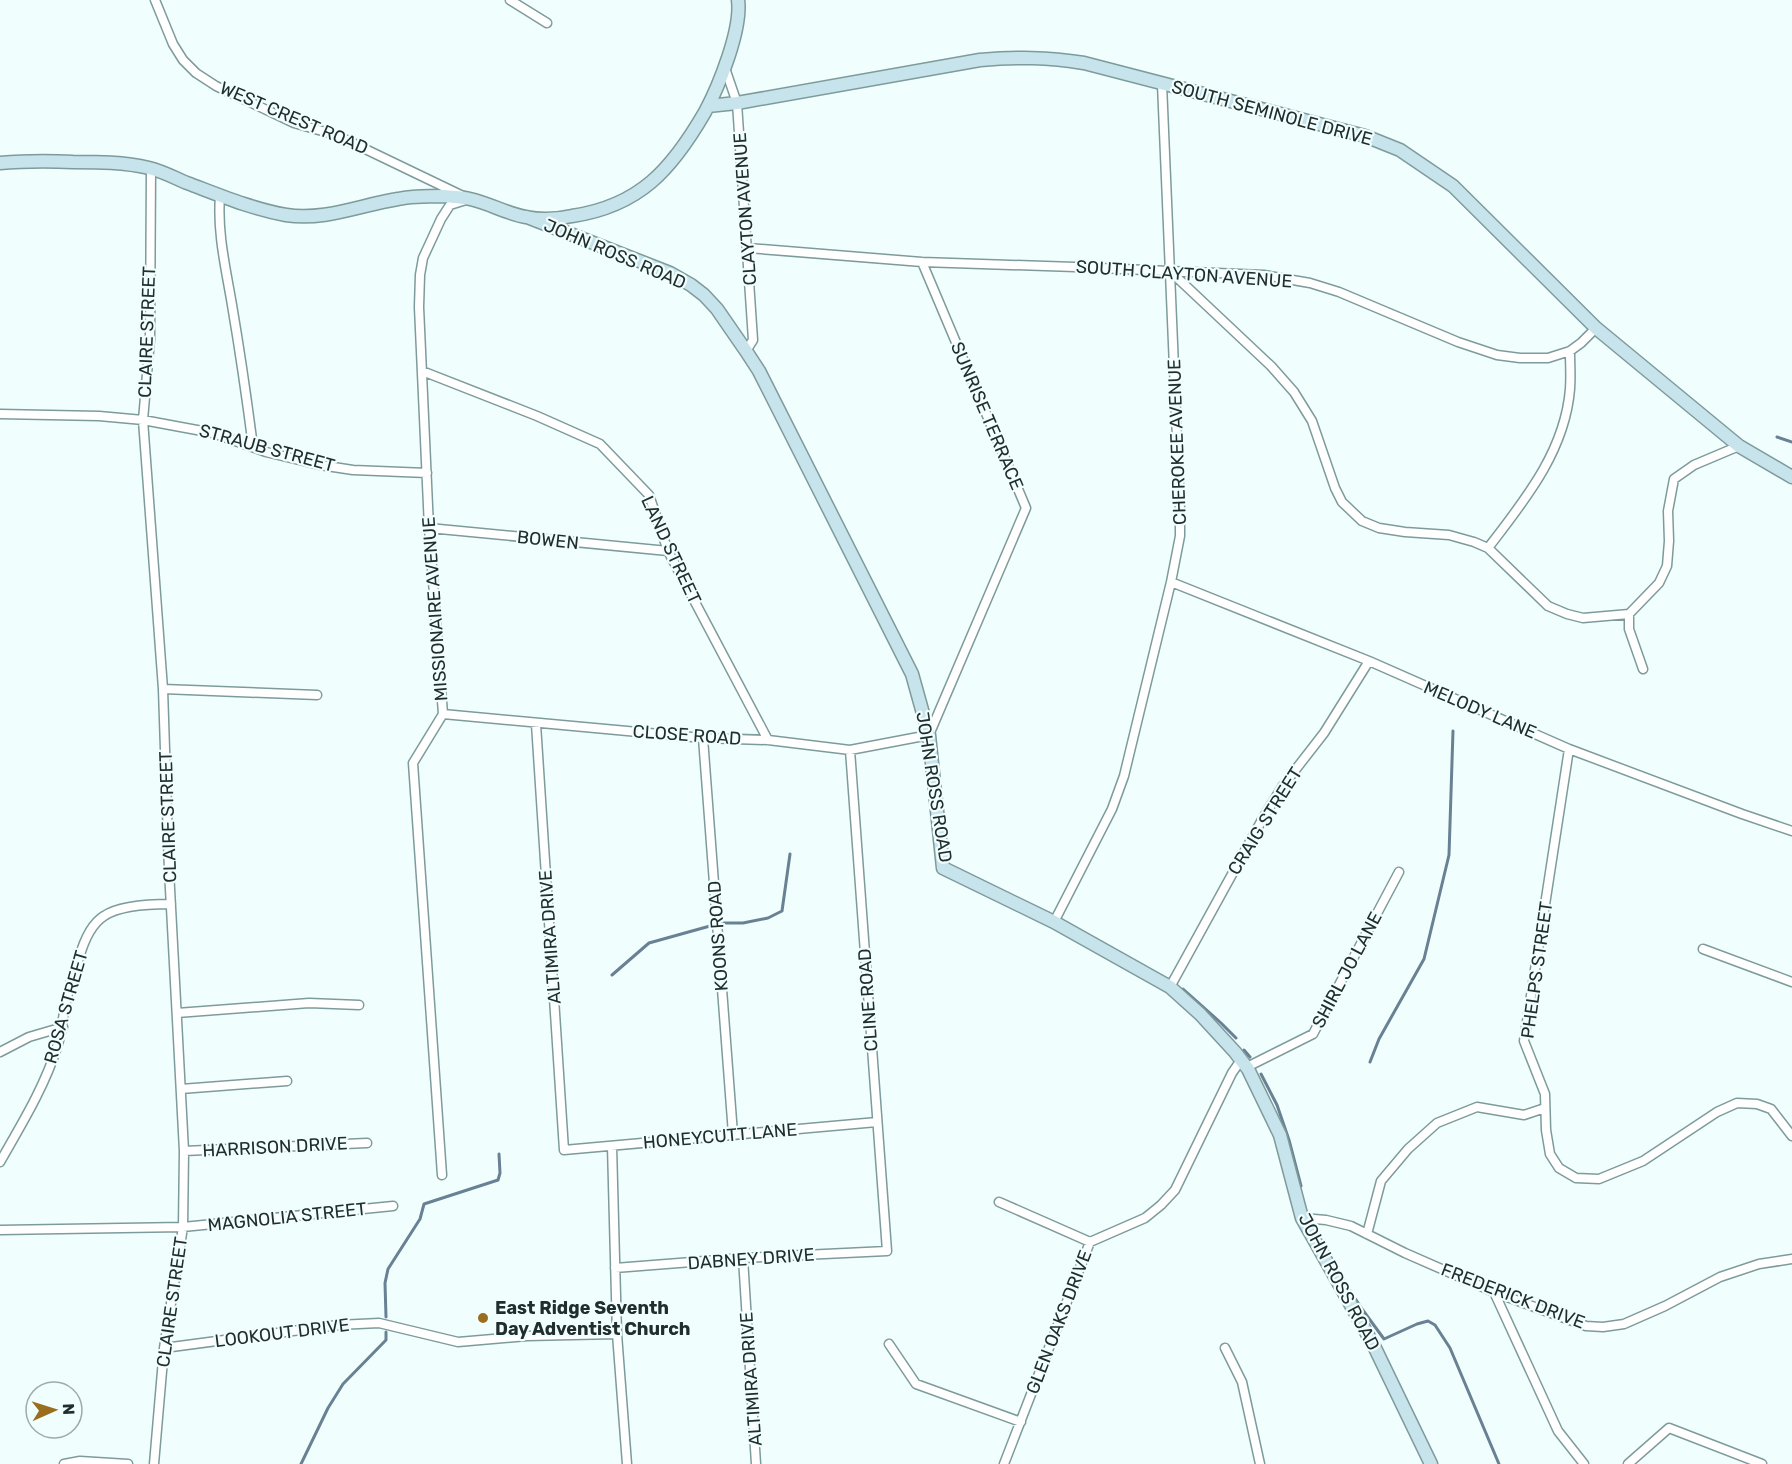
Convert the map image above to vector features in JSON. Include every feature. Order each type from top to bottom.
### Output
[{"type":"street","name":"WEST CREST ROAD","points":[[155,0],[183,60],[196,73],[216,86],[294,123],[336,135],[469,198]]},
{"type":"street","points":[[510,0],[547,23]]},
{"type":"street","points":[[527,218],[559,218],[586,214],[622,202],[650,184],[664,171],[691,136],[708,106],[725,67],[736,27],[738,0]]},
{"type":"street","name":"SOUTH SEMINOLE DRIVE","points":[[708,106],[737,103],[924,68],[980,60],[1018,57],[1053,58],[1084,63],[1365,135],[1400,150],[1453,186],[1596,328],[1739,446],[1792,477]]},
{"type":"street","name":"CLAYTON AVENUE","points":[[725,67],[737,103],[753,340],[747,351]]},
{"type":"street","name":"CHEROKEE AVENUE","points":[[1054,922],[1112,809],[1124,776],[1171,582],[1179,536],[1180,508],[1162,84]]},
{"type":"street","name":"JOHN ROSS ROAD","points":[[0,163],[117,162],[150,168],[220,196],[267,210],[306,217],[399,199],[444,196],[469,198],[670,273],[704,295],[717,309],[759,371],[912,674],[929,735],[943,868],[1054,922],[1170,987],[1200,1014],[1235,1052],[1244,1064],[1280,1135],[1302,1218],[1374,1346],[1431,1464]]},
{"type":"street","name":"CLAIRE STREET","points":[[150,168],[150,339],[143,420],[163,689],[184,1151],[183,1227],[164,1348],[154,1464]]},
{"type":"street","points":[[220,196],[218,212],[224,262],[253,447]]},
{"type":"street","name":"MISSIONAIRE AVENUE","points":[[442,1175],[413,763],[442,714],[429,528],[419,296],[423,258],[441,219],[450,205],[469,198]]},
{"type":"street","name":"SOUTH CLAYTON AVENUE","points":[[748,248],[922,262],[1264,275],[1310,283],[1349,296],[1458,342],[1497,355],[1520,358],[1548,358],[1570,351],[1596,328]]},
{"type":"street","name":"SUNRISE TERRACE","points":[[922,262],[1026,508],[929,735]]},
{"type":"street","points":[[1170,271],[1271,366],[1294,392],[1312,421],[1342,502],[1362,521],[1379,528],[1449,535],[1488,548],[1548,606],[1567,614],[1583,618],[1629,614],[1659,583],[1667,566],[1668,511],[1674,480],[1694,465],[1739,446]]},
{"type":"street","points":[[1488,548],[1532,490],[1552,453],[1564,420],[1570,389],[1570,351]]},
{"type":"street","name":"LAND STREET","points":[[422,371],[537,416],[600,444],[649,495],[668,551],[768,740]]},
{"type":"street","name":"STRAUB STREET","points":[[0,414],[99,416],[143,420],[213,433],[253,447],[320,465],[354,470],[427,473]]},
{"type":"street","name":"BOWEN","points":[[429,528],[668,551]]},
{"type":"street","name":"MELODY LANE","points":[[1171,582],[1369,661],[1569,749],[1792,831]]},
{"type":"street","points":[[1629,614],[1629,628],[1643,669]]},
{"type":"street","name":"CRAIG STREET","points":[[1170,987],[1263,818],[1282,787],[1324,733],[1369,661]]},
{"type":"street","points":[[163,689],[316,695]]},
{"type":"street","name":"CLOSE ROAD","points":[[442,714],[703,738],[768,740],[850,750],[929,735]]},
{"type":"street","name":"ALTIMIRA DRIVE","points":[[536,724],[564,1150]]},
{"type":"street","name":"KOONS ROAD","points":[[703,738],[733,1134]]},
{"type":"street","name":"PHELPS STREET","points":[[1569,749],[1524,1041],[1545,1094],[1546,1130],[1550,1154],[1559,1168],[1576,1178],[1599,1179],[1643,1161],[1717,1112],[1737,1103],[1757,1104],[1771,1109],[1792,1136]]},
{"type":"street","name":"CLINE ROAD","points":[[850,750],[887,1251]]},
{"type":"street","name":"SHIRL JO LANE","points":[[1244,1064],[1313,1034],[1399,872]]},
{"type":"street","name":"ROSA STREET","points":[[0,1162],[44,1083],[58,1047],[65,1007],[83,946],[94,926],[102,916],[112,912],[171,903]]},
{"type":"street","points":[[1703,949],[1792,982]]},
{"type":"street","points":[[177,1013],[309,1004],[359,1005]]},
{"type":"street","points":[[0,1052],[29,1037],[63,1027]]},
{"type":"street","name":"GLEN OAKS DRIVE","points":[[1004,1464],[1090,1242],[1145,1218],[1175,1190],[1232,1072],[1244,1064]]},
{"type":"street","points":[[181,1089],[287,1081]]},
{"type":"street","points":[[1366,1234],[1380,1181],[1408,1149],[1437,1123],[1476,1107],[1524,1116],[1545,1108]]},
{"type":"street","name":"HONEYCUTT LANE","points":[[564,1150],[877,1122]]},
{"type":"street","name":"HARRISON DRIVE","points":[[184,1151],[366,1143]]},
{"type":"street","points":[[612,1146],[617,1334],[627,1464]]},
{"type":"street","points":[[999,1202],[1090,1242]]},
{"type":"street","name":"MAGNOLIA STREET","points":[[0,1230],[183,1227],[393,1206]]},
{"type":"street","name":"FREDERICK DRIVE","points":[[1302,1218],[1326,1220],[1351,1226],[1405,1253],[1494,1292],[1586,1326],[1603,1327],[1624,1324],[1643,1317],[1720,1277],[1759,1264],[1792,1258]]},
{"type":"street","name":"DABNEY DRIVE","points":[[615,1268],[743,1258],[887,1251]]},
{"type":"street","name":"ALTIMIRA DRIVE","points":[[743,1258],[756,1464]]},
{"type":"street","points":[[1494,1292],[1558,1431],[1584,1464]]},
{"type":"street","name":"LOOKOUT DRIVE","points":[[164,1348],[338,1325],[379,1323],[458,1342],[527,1336],[617,1334]]},
{"type":"street","points":[[889,1344],[916,1384],[1021,1422]]},
{"type":"street","points":[[1225,1348],[1242,1382],[1260,1464]]},
{"type":"street","points":[[1628,1464],[1669,1428],[1762,1464]]},
{"type":"street","points":[[64,1464],[80,1461],[128,1464]]},
{"type":"waterway","points":[[1777,437],[1792,442]]},
{"type":"waterway","points":[[1370,1062],[1379,1039],[1424,959],[1449,855],[1453,731]]},
{"type":"waterway","points":[[724,923],[743,923],[768,918],[782,911],[790,854]]},
{"type":"waterway","points":[[612,975],[649,943],[710,926]]},
{"type":"waterway","points":[[1183,989],[1236,1038]]},
{"type":"waterway","points":[[1244,1050],[1250,1057]]},
{"type":"waterway","points":[[1261,1074],[1277,1105],[1301,1186]]},
{"type":"waterway","points":[[386,1317],[385,1283],[388,1269],[420,1219],[424,1204],[498,1180],[499,1154]]},
{"type":"waterway","points":[[1345,1283],[1384,1339],[1417,1324],[1428,1321],[1435,1325],[1450,1348],[1499,1464]]},
{"type":"waterway","points":[[301,1464],[328,1408],[343,1384],[386,1340],[386,1332]]},
{"type":"place","name":"East Ridge Seventh Day Adventist Church","points":[[483,1318]]}]
